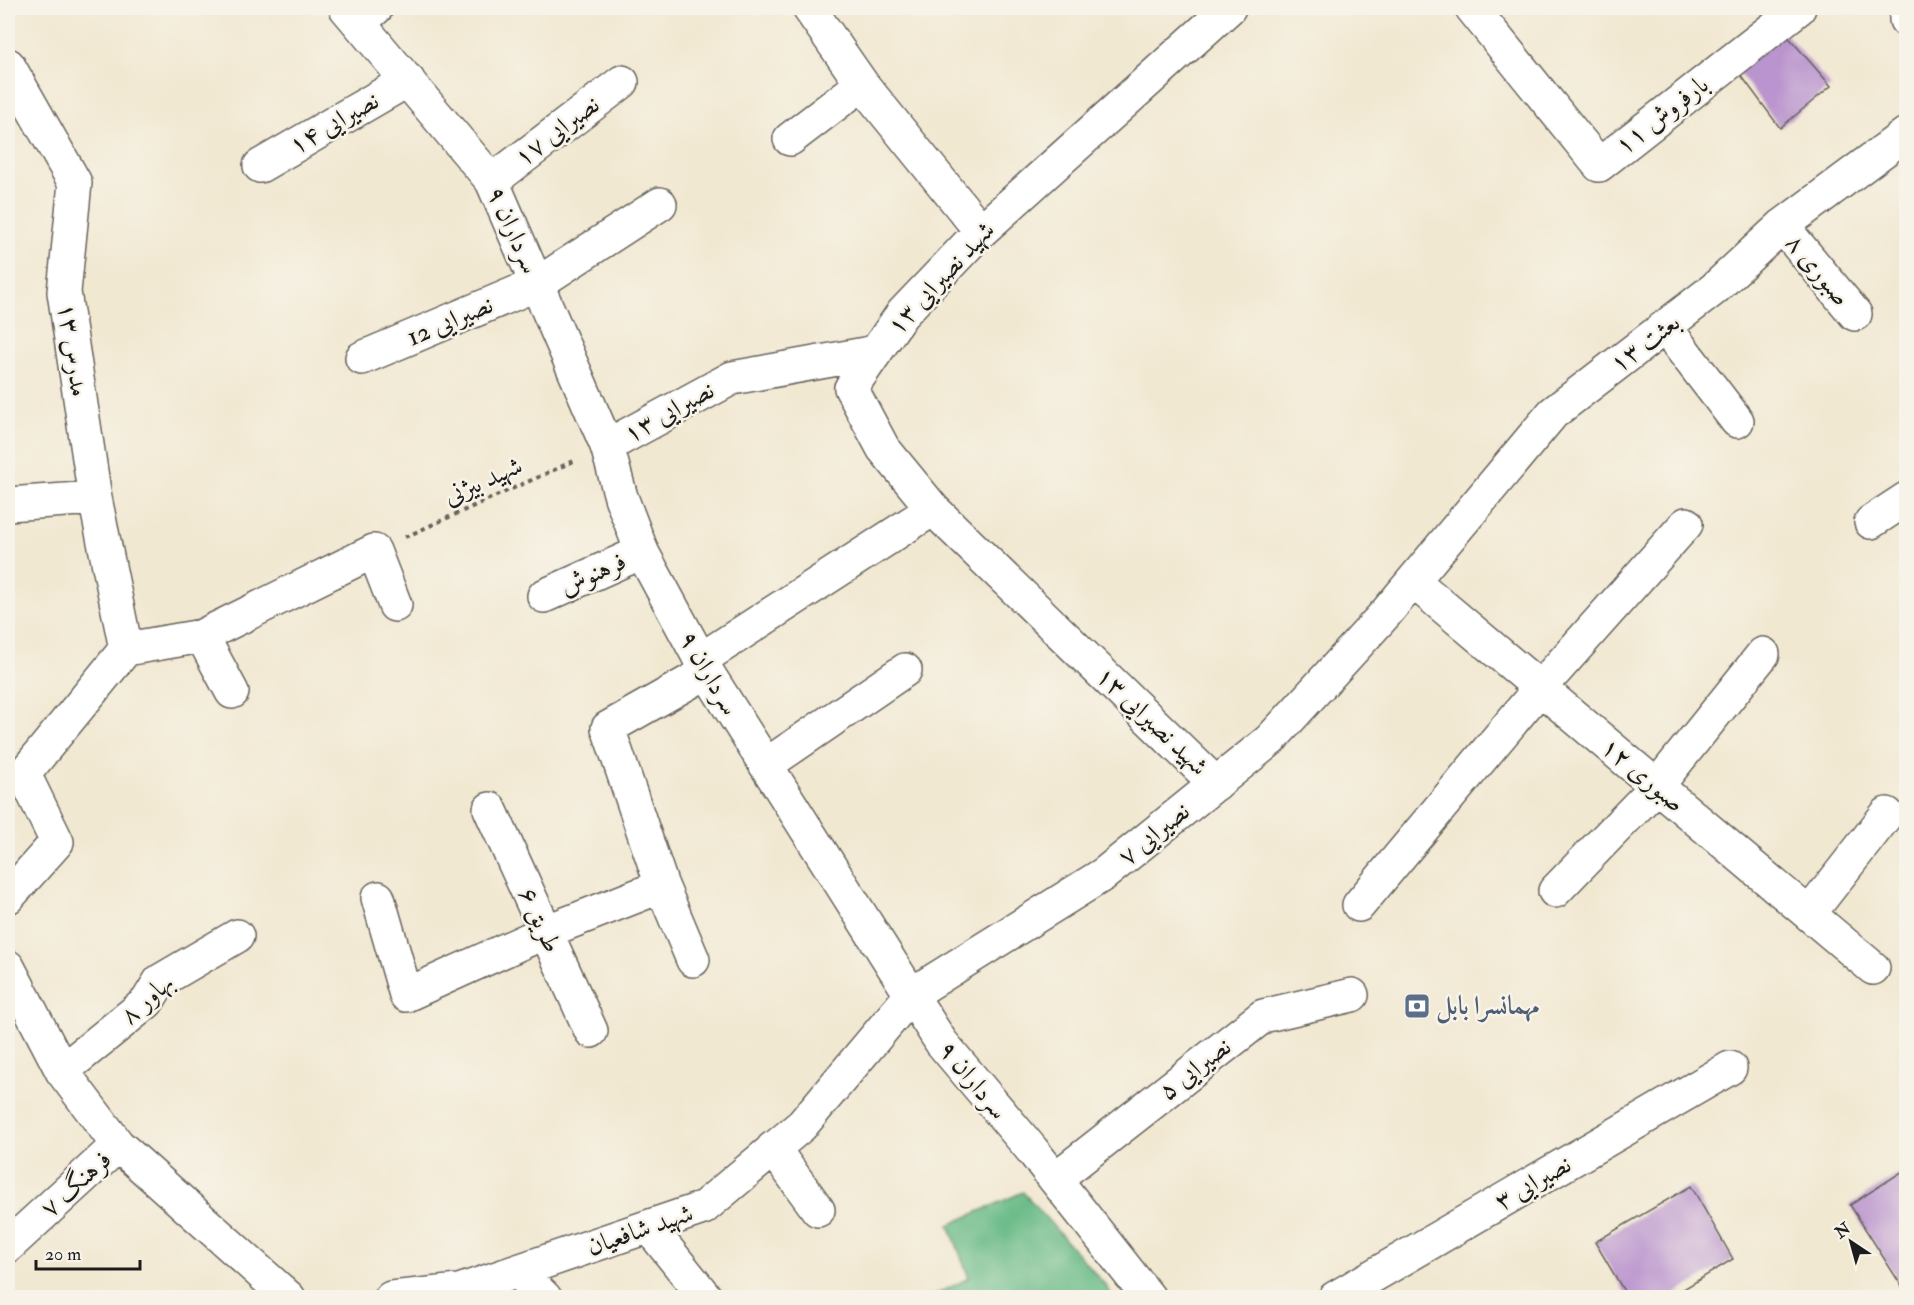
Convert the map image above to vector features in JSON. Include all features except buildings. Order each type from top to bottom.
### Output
[{"type":"street","points":[[809,8],[862,84],[981,231]]},
{"type":"street","name":"شهید نصیرایی ۱۳","points":[[1216,784],[933,509],[883,448],[851,388],[902,314],[981,231],[1229,8]]},
{"type":"street","name":"بارفروش ۱۱","points":[[1472,8],[1599,165],[1799,8]]},
{"type":"street","points":[[1906,8],[1906,20]]},
{"type":"street","name":"سرداران ۹","points":[[360,13],[408,80],[492,181],[607,446],[621,497],[642,552],[703,666],[941,1042],[1055,1179],[1149,1298]]},
{"type":"street","name":"مدرس ۱۳","points":[[8,64],[75,183],[64,292],[95,498],[126,649]]},
{"type":"street","name":"نصیرایی ۱۴","points":[[260,166],[408,80]]},
{"type":"street","name":"نصیرایی ۱۷","points":[[492,181],[622,82]]},
{"type":"street","points":[[790,139],[862,84]]},
{"type":"street","name":"بعثت ۱۳","points":[[1413,581],[1553,413],[1714,289],[1782,226],[1906,134]]},
{"type":"street","name":"نصیرایی 12","points":[[362,358],[537,284],[660,204]]},
{"type":"street","name":"صبوری ۸","points":[[1782,226],[1855,314]]},
{"type":"street","points":[[1665,327],[1737,421]]},
{"type":"street","name":"نصیرایی ۱۳","points":[[607,446],[732,378],[876,352]]},
{"type":"street","points":[[8,504],[95,498]]},
{"type":"street","points":[[1871,522],[1906,499]]},
{"type":"street","points":[[693,960],[662,886],[608,728],[933,509]]},
{"type":"street","points":[[1359,904],[1540,688],[1686,524]]},
{"type":"street","points":[[8,897],[57,842],[16,775],[126,649],[202,636],[374,551],[395,605]]},
{"type":"street","name":"فرهنوش","points":[[544,596],[642,552]]},
{"type":"street","name":"صبوری ۱۲","points":[[1413,581],[1873,968]]},
{"type":"street","name":"نصیرایی ۷","points":[[912,994],[1104,874],[1270,740],[1386,614],[1413,581]]},
{"type":"street","points":[[202,636],[232,692]]},
{"type":"street","points":[[1554,891],[1657,786],[1762,654]]},
{"type":"street","points":[[766,765],[905,670]]},
{"type":"street","name":"طریق ۶","points":[[490,809],[591,1031]]},
{"type":"street","points":[[1809,914],[1887,814]]},
{"type":"street","points":[[378,898],[406,995],[545,932],[662,886]]},
{"type":"street","name":"بهاور ۸","points":[[62,1071],[147,1002],[160,981],[237,936]]},
{"type":"street","points":[[8,967],[62,1071],[118,1145],[290,1298]]},
{"type":"street","name":"شهید شافعیان","points":[[391,1298],[459,1291],[703,1208],[802,1125],[912,994]]},
{"type":"street","name":"نصیرایی ۵","points":[[1055,1179],[1263,1016],[1352,995]]},
{"type":"street","name":"نصیرایی ۳","points":[[1335,1298],[1730,1068]]},
{"type":"street","name":"فرهنگ ۷","points":[[8,1246],[118,1145]]},
{"type":"street","points":[[773,1148],[818,1210]]},
{"type":"street","points":[[649,1227],[706,1298]]},
{"type":"street","points":[[518,1271],[544,1298]]},
{"type":"path","name":"شهید بیژنی","points":[[374,551],[607,446]]},
{"type":"green space","points":[[1023,1192],[1107,1287],[1113,1297],[931,1297],[969,1278],[949,1225]]},
{"type":"place","name":"مهمانسرا بابل","points":[[1417,1006]]}]
